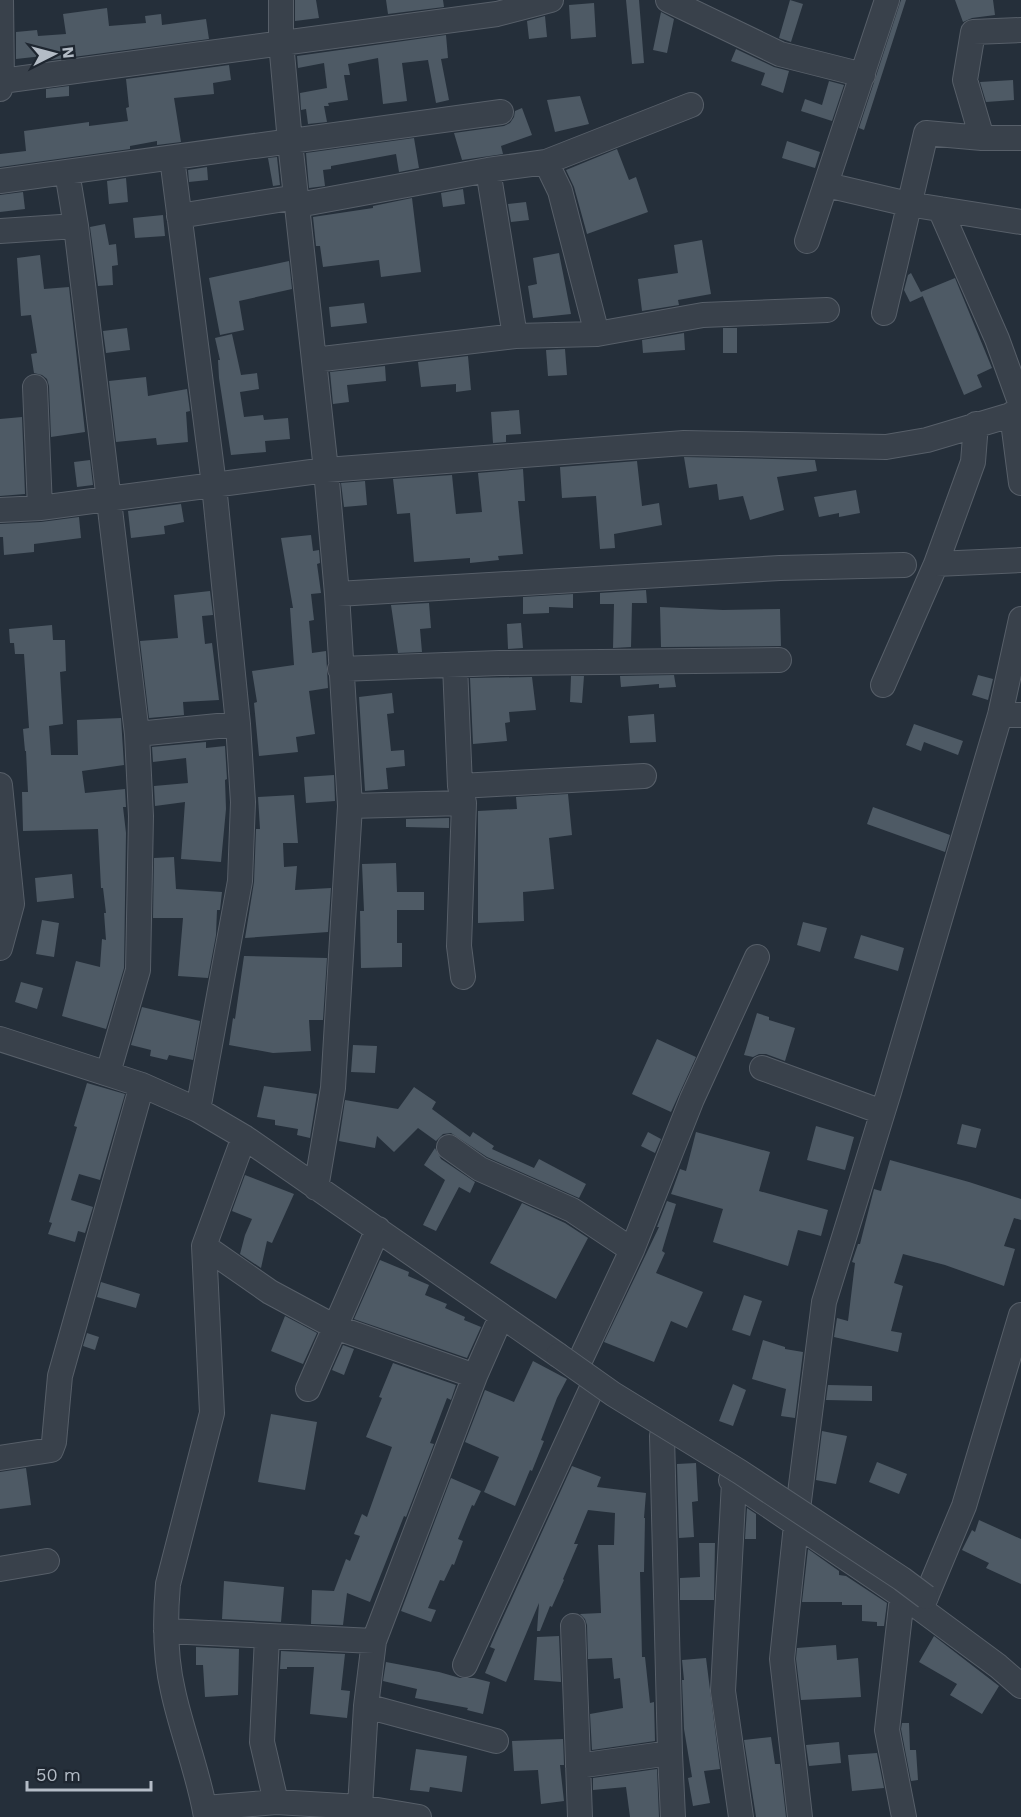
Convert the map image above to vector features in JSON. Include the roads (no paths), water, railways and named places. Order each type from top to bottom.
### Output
[{"type":"street","points":[[1,0],[1,85],[281,42],[490,15],[551,0]]},
{"type":"street","points":[[281,0],[281,42],[290,142],[315,360],[337,594],[350,806],[331,1099],[316,1188]]},
{"type":"street","points":[[668,0],[780,54],[863,75]]},
{"type":"street","points":[[807,241],[888,0]]},
{"type":"street","points":[[982,138],[965,80],[973,32],[1021,30]]},
{"type":"street","points":[[179,216],[297,201],[546,162],[691,105]]},
{"type":"street","points":[[0,180],[501,112]]},
{"type":"street","points":[[884,313],[926,133],[982,138],[1021,138]]},
{"type":"street","points":[[172,158],[214,486],[238,724],[243,802],[240,881],[198,1110]]},
{"type":"street","points":[[546,162],[560,191],[597,334]]},
{"type":"street","points":[[488,170],[515,336]]},
{"type":"street","points":[[67,172],[76,226],[110,499],[137,734],[141,816],[138,970],[108,1073]]},
{"type":"street","points":[[827,185],[908,204],[1021,222]]},
{"type":"street","points":[[940,209],[997,339],[1018,410],[1021,483]]},
{"type":"street","points":[[0,231],[76,226]]},
{"type":"street","points":[[315,360],[515,336],[597,334],[703,315],[827,310]]},
{"type":"street","points":[[35,387],[40,508]]},
{"type":"street","points":[[0,510],[40,508],[326,470],[684,443],[886,447],[927,440],[1018,410]]},
{"type":"street","points":[[883,685],[936,564],[973,462],[968,428]]},
{"type":"street","points":[[936,564],[1021,560]]},
{"type":"street","points":[[337,594],[780,568],[904,565]]},
{"type":"street","points":[[800,1817],[782,1659],[824,1302],[882,1112],[1010,715],[1021,619]]},
{"type":"street","points":[[340,669],[455,664],[779,660]]},
{"type":"street","points":[[455,664],[462,794],[459,946],[463,977]]},
{"type":"street","points":[[137,734],[238,724]]},
{"type":"street","points":[[350,806],[644,776]]},
{"type":"street","points":[[0,785],[6,903],[0,948]]},
{"type":"street","points":[[568,1361],[632,1250],[692,1099],[758,957]]},
{"type":"street","points":[[0,1039],[142,1085],[198,1110],[244,1137],[613,1394],[740,1472],[902,1579],[1021,1670]]},
{"type":"street","points":[[762,1068],[882,1112]]},
{"type":"street","points":[[0,1458],[51,1450],[54,1442],[60,1376],[142,1085]]},
{"type":"street","points":[[244,1137],[204,1246],[212,1413],[168,1584],[166,1631],[172,1688],[206,1812],[276,1802],[360,1807],[419,1817]]},
{"type":"street","points":[[449,1147],[480,1169],[572,1210],[632,1250]]},
{"type":"street","points":[[308,1389],[378,1229]]},
{"type":"street","points":[[204,1246],[270,1292],[335,1327],[475,1376]]},
{"type":"street","points":[[904,1817],[887,1730],[911,1603],[964,1506],[1021,1315]]},
{"type":"street","points":[[360,1807],[366,1706],[374,1641],[475,1376],[501,1317]]},
{"type":"street","points":[[536,1340],[546,1359],[571,1373],[662,1436],[849,1558],[998,1666],[1021,1686]]},
{"type":"street","points":[[465,1665],[592,1388]]},
{"type":"street","points":[[662,1436],[673,1817]]},
{"type":"street","points":[[735,1482],[723,1691],[741,1817]]},
{"type":"street","points":[[0,1569],[47,1561]]},
{"type":"street","points":[[573,1626],[580,1817]]},
{"type":"street","points":[[166,1631],[374,1641]]},
{"type":"street","points":[[267,1637],[262,1693],[262,1742],[276,1802]]},
{"type":"street","points":[[366,1706],[496,1741]]},
{"type":"street","points":[[578,1766],[670,1753]]}]
